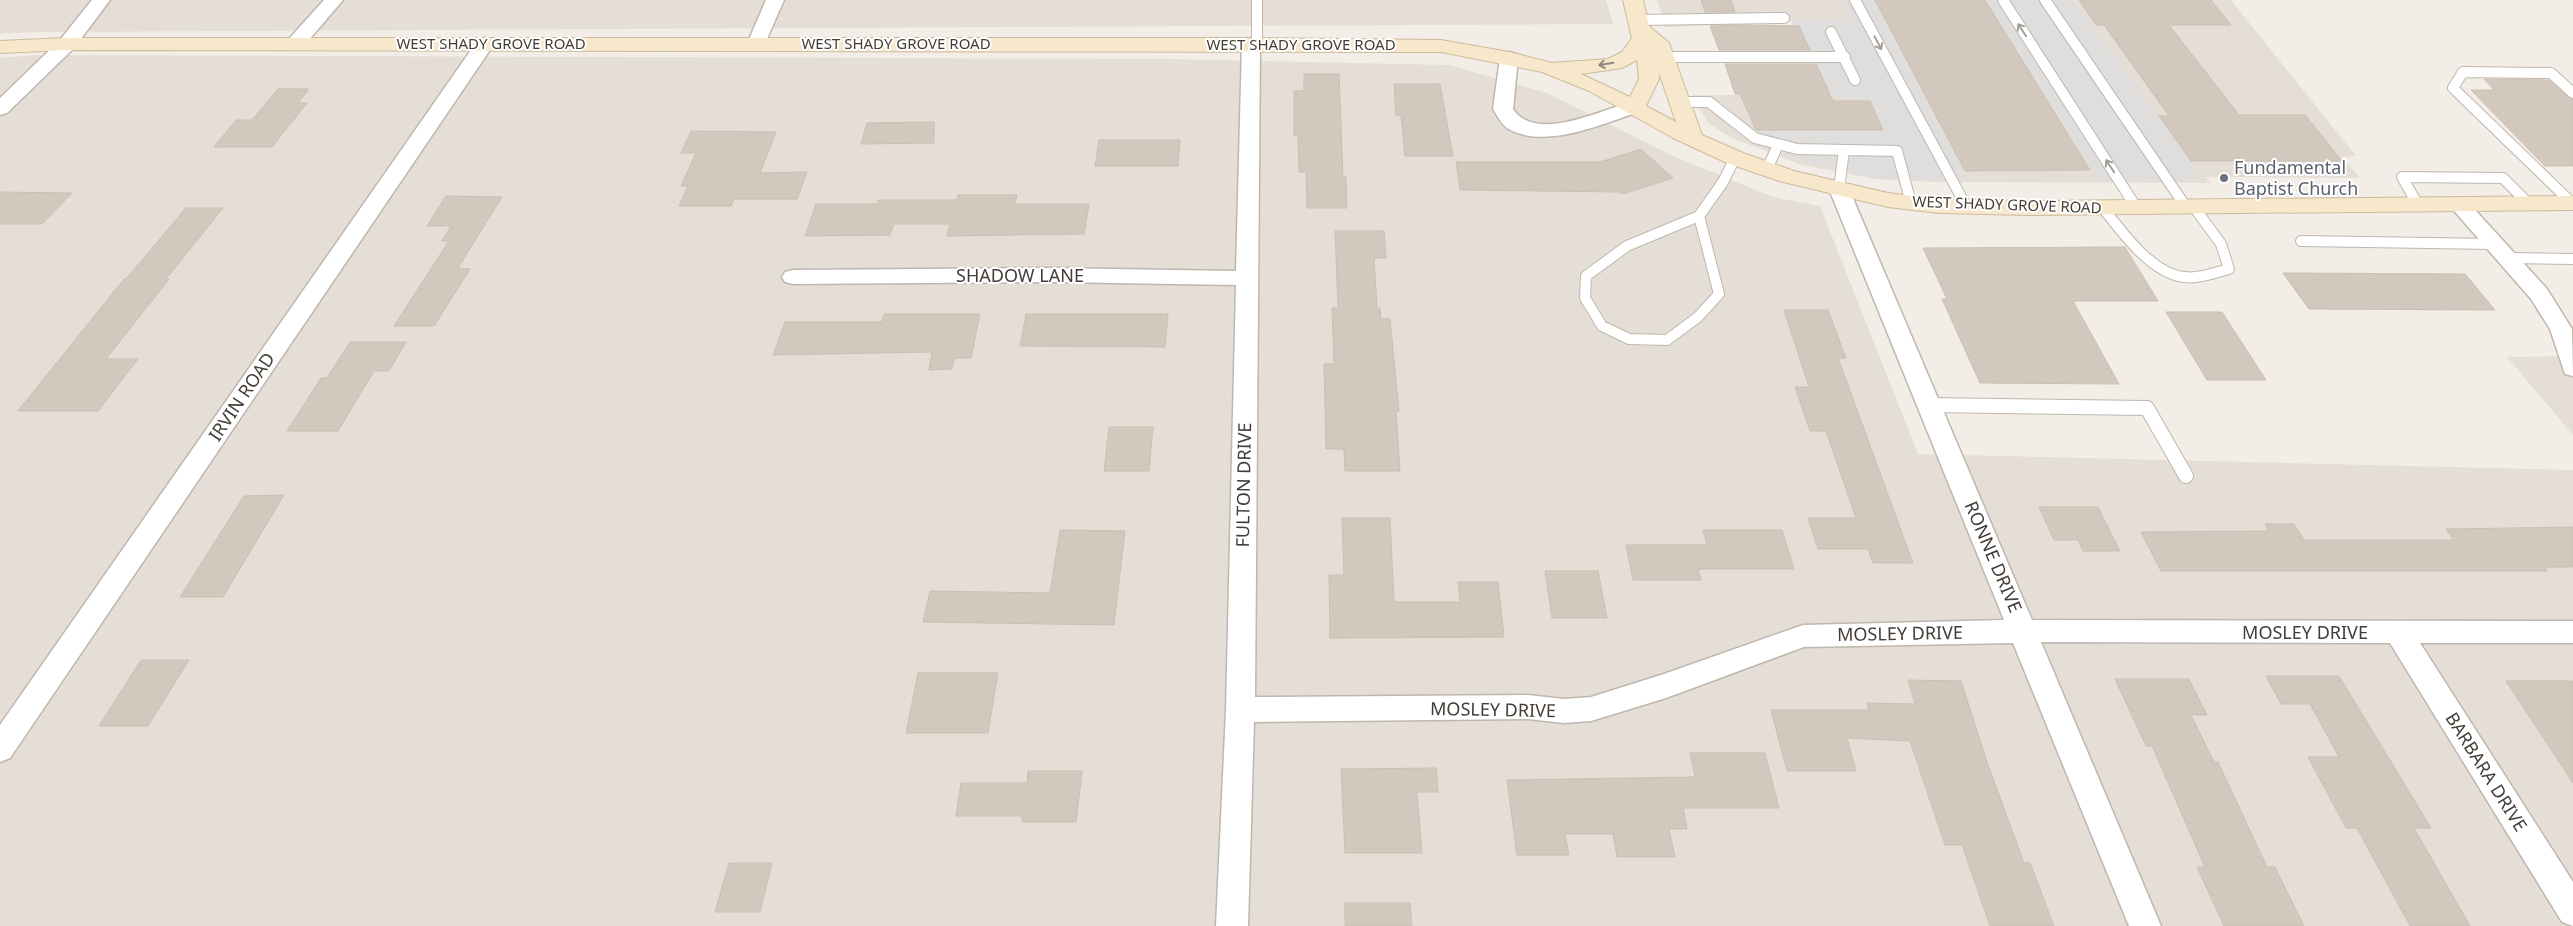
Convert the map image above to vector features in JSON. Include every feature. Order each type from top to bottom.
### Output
[{"type":"main road","points":[[1633,0],[1649,67],[1649,79],[1635,107]]},
{"type":"main road","points":[[1641,29],[1659,43],[1694,139]]},
{"type":"main road","points":[[1536,65],[1572,68],[1613,64],[1628,57],[1641,29]]},
{"type":"main road","name":"WEST SHADY GROVE ROAD","points":[[0,46],[67,44],[1254,44],[1441,46],[1509,58],[1536,65],[1596,87],[1694,139],[1735,158],[1768,169],[1839,189],[1911,202],[1966,206],[2103,208],[2573,204]]},
{"type":"street","points":[[0,109],[67,44],[101,0]]},
{"type":"street","points":[[295,44],[334,0]]},
{"type":"street","points":[[756,44],[775,0]]},
{"type":"street","name":"IRVIN ROAD","points":[[0,749],[210,444],[352,232],[485,44]]},
{"type":"street","name":"FULTON DRIVE","points":[[1232,926],[1240,710],[1254,44]]},
{"type":"street","points":[[1509,58],[1503,109],[1506,116],[1521,128],[1550,132],[1635,107]]},
{"type":"street","name":"RONNE DRIVE","points":[[1839,189],[2145,926]]},
{"type":"street","points":[[2460,205],[2539,294],[2561,329],[2573,368]]},
{"type":"street","name":"SHADOW LANE","points":[[793,277],[1052,275],[1248,278]]},
{"type":"street","name":"MOSLEY DRIVE","points":[[1240,710],[1528,707],[1564,711],[1591,709],[1666,686],[1803,636],[2024,631],[2573,632]]},
{"type":"street","name":"BARBARA DRIVE","points":[[2399,633],[2573,911]]},
{"type":"lane","points":[[1254,44],[1257,0]]},
{"type":"lane","points":[[1855,0],[1966,206]]},
{"type":"lane","points":[[2003,0],[2136,207]]},
{"type":"lane","points":[[2045,0],[2190,207],[2215,234],[2228,257],[2229,269],[2206,276],[2180,277],[2150,261],[2128,240],[2103,208]]},
{"type":"lane","points":[[1641,29],[1784,18]]},
{"type":"lane","points":[[1831,32],[1856,80]]},
{"type":"lane","points":[[1664,57],[1845,57]]},
{"type":"lane","points":[[2573,94],[2550,73],[2463,72],[2454,88],[2573,204]]},
{"type":"lane","points":[[1680,102],[1709,102],[1754,138],[1797,150],[1897,152],[1911,202]]},
{"type":"lane","points":[[1768,169],[1778,145]]},
{"type":"lane","points":[[1839,189],[1844,150]]},
{"type":"lane","points":[[1699,216],[1719,294],[1698,317],[1668,340],[1628,339],[1602,326],[1585,298],[1586,276],[1627,246],[1699,216],[1724,182],[1735,158]]},
{"type":"lane","points":[[2418,205],[2402,177],[2503,178],[2529,204]]},
{"type":"lane","points":[[2301,241],[2500,251],[2573,259]]},
{"type":"lane","points":[[1929,405],[2147,408],[2186,476]]},
{"type":"shaded area","points":[[0,0],[1606,0],[1613,24],[37,32],[0,34]]},
{"type":"shaded area","points":[[1657,0],[2231,0],[2356,156],[2342,157],[2360,178],[2206,177],[2210,183],[1934,182],[1875,179],[1802,165],[1730,137],[1708,123],[1692,95],[1894,95],[1856,22],[1791,21],[1666,27]]},
{"type":"shaded area","points":[[1840,0],[1874,0],[1969,182],[1875,179],[1753,146],[1754,130],[1883,130],[1869,101],[1830,94],[1791,21],[1855,21]]},
{"type":"shaded area","points":[[1985,0],[2073,0],[2191,161],[2195,182],[2100,182]]},
{"type":"shaded area","points":[[37,55],[1169,59],[1449,65],[1547,93],[1671,155],[1773,197],[1820,206],[1918,454],[2573,470],[2573,926],[0,926],[0,58]]},
{"type":"shaded area","points":[[2573,356],[2573,435],[2507,357]]},
{"type":"building","points":[[1701,0],[1731,0],[1735,12],[1705,12]]},
{"type":"building","points":[[1875,0],[1985,0],[2090,170],[1965,171]]},
{"type":"building","points":[[2079,0],[2211,0],[2231,25],[2169,25],[2239,115],[2305,115],[2342,161],[2191,161],[2159,116],[2169,116],[2104,25],[2096,25]]},
{"type":"building","points":[[1710,26],[1799,26],[1810,50],[1719,50]]},
{"type":"building","points":[[1725,64],[1816,64],[1833,101],[1870,101],[1883,130],[1756,130],[1740,94],[1735,94]]},
{"type":"building","points":[[1304,74],[1339,74],[1343,177],[1346,177],[1347,208],[1307,208],[1306,172],[1299,172],[1298,136],[1294,136],[1294,91],[1304,91]]},
{"type":"building","points":[[2484,79],[2548,80],[2573,100],[2573,166],[2545,166],[2471,90],[2494,90]]},
{"type":"building","points":[[1394,84],[1440,84],[1453,156],[1405,156],[1401,115],[1396,115]]},
{"type":"building","points":[[278,89],[309,89],[298,103],[307,103],[272,147],[214,147],[236,120],[252,120]]},
{"type":"building","points":[[934,122],[934,143],[861,144],[867,123]]},
{"type":"building","points":[[691,131],[776,132],[760,173],[807,172],[797,199],[734,199],[731,206],[679,206],[688,186],[681,186],[696,153],[681,153]]},
{"type":"building","points":[[1099,140],[1180,140],[1178,166],[1095,166]]},
{"type":"building","points":[[1641,149],[1673,178],[1623,194],[1620,192],[1460,190],[1456,162],[1600,162]]},
{"type":"building","points":[[0,192],[72,193],[42,224],[0,224]]},
{"type":"building","points":[[958,195],[1017,195],[1015,204],[1089,204],[1084,234],[947,236],[950,224],[894,224],[890,235],[805,236],[816,204],[877,204],[878,200],[957,200]]},
{"type":"building","points":[[446,196],[502,197],[458,268],[470,269],[434,326],[394,326],[449,241],[442,241],[451,226],[427,226]]},
{"type":"building","points":[[186,208],[223,208],[166,279],[169,279],[106,359],[138,359],[98,411],[18,411],[124,279],[126,279]]},
{"type":"building","points":[[1335,231],[1384,231],[1386,258],[1374,258],[1377,308],[1380,308],[1381,319],[1390,319],[1399,411],[1396,411],[1400,471],[1345,471],[1344,449],[1326,449],[1324,364],[1334,364],[1332,308],[1338,308]]},
{"type":"building","points":[[2125,247],[2158,301],[2073,301],[2119,384],[1980,383],[1942,299],[1947,299],[1923,248]]},
{"type":"building","points":[[2283,273],[2465,274],[2495,310],[2309,309]]},
{"type":"building","points":[[1784,310],[1828,310],[1846,358],[1838,358],[1913,563],[1873,563],[1868,549],[1818,549],[1808,518],[1856,518],[1826,431],[1810,431],[1795,387],[1809,387]]},
{"type":"building","points":[[2166,312],[2222,312],[2266,380],[2207,380]]},
{"type":"building","points":[[884,314],[980,314],[971,358],[954,358],[952,369],[929,370],[932,352],[773,355],[785,322],[882,322]]},
{"type":"building","points":[[1026,314],[1168,314],[1165,347],[1020,346]]},
{"type":"building","points":[[350,342],[406,342],[389,371],[374,371],[338,431],[287,431],[321,378],[327,378]]},
{"type":"building","points":[[1109,427],[1153,427],[1149,471],[1104,471]]},
{"type":"building","points":[[284,495],[223,597],[180,597],[244,496]]},
{"type":"building","points":[[2039,507],[2098,507],[2120,551],[2083,551],[2078,540],[2054,540]]},
{"type":"building","points":[[1342,518],[1390,518],[1394,602],[1460,602],[1458,582],[1498,582],[1504,637],[1330,638],[1329,575],[1344,575]]},
{"type":"building","points":[[2265,524],[2294,524],[2304,540],[2454,540],[2446,529],[2573,527],[2573,567],[2545,567],[2547,571],[2161,571],[2141,532],[2269,531]]},
{"type":"building","points":[[1060,530],[1125,531],[1114,625],[923,622],[930,591],[1050,593]]},
{"type":"building","points":[[1703,530],[1782,530],[1794,569],[1698,569],[1701,580],[1633,580],[1626,545],[1707,545]]},
{"type":"building","points":[[1545,571],[1598,571],[1607,618],[1552,618]]},
{"type":"building","points":[[141,660],[189,660],[148,726],[99,726]]},
{"type":"building","points":[[918,673],[998,673],[988,733],[906,733]]},
{"type":"building","points":[[2266,676],[2339,676],[2431,828],[2414,828],[2470,926],[2410,926],[2357,828],[2346,828],[2308,757],[2339,757],[2310,704],[2281,704]]},
{"type":"building","points":[[2115,679],[2189,679],[2207,715],[2191,715],[2214,762],[2218,762],[2267,867],[2275,867],[2304,926],[2224,926],[2197,867],[2205,867],[2152,746],[2146,746]]},
{"type":"building","points":[[1908,680],[1961,681],[1987,762],[2024,863],[2030,863],[2054,926],[1990,926],[1962,845],[1945,845],[1910,741],[1847,738],[1856,771],[1787,771],[1771,710],[1869,710],[1867,703],[1915,704]]},
{"type":"building","points":[[2506,681],[2573,681],[2573,783]]},
{"type":"building","points":[[1690,753],[1765,753],[1779,808],[1683,808],[1687,829],[1669,829],[1675,857],[1617,857],[1613,834],[1565,834],[1569,855],[1517,855],[1507,780],[1695,777]]},
{"type":"building","points":[[1436,768],[1438,792],[1417,792],[1422,853],[1345,853],[1341,769]]},
{"type":"building","points":[[1028,771],[1082,771],[1076,822],[1022,822],[1022,816],[956,816],[961,783],[1027,783]]},
{"type":"building","points":[[729,863],[772,863],[760,912],[715,912]]},
{"type":"building","points":[[1345,903],[1410,903],[1412,926],[1345,926]]},
{"type":"place","name":"Fundamental Baptist Church","points":[[2224,178]]}]
